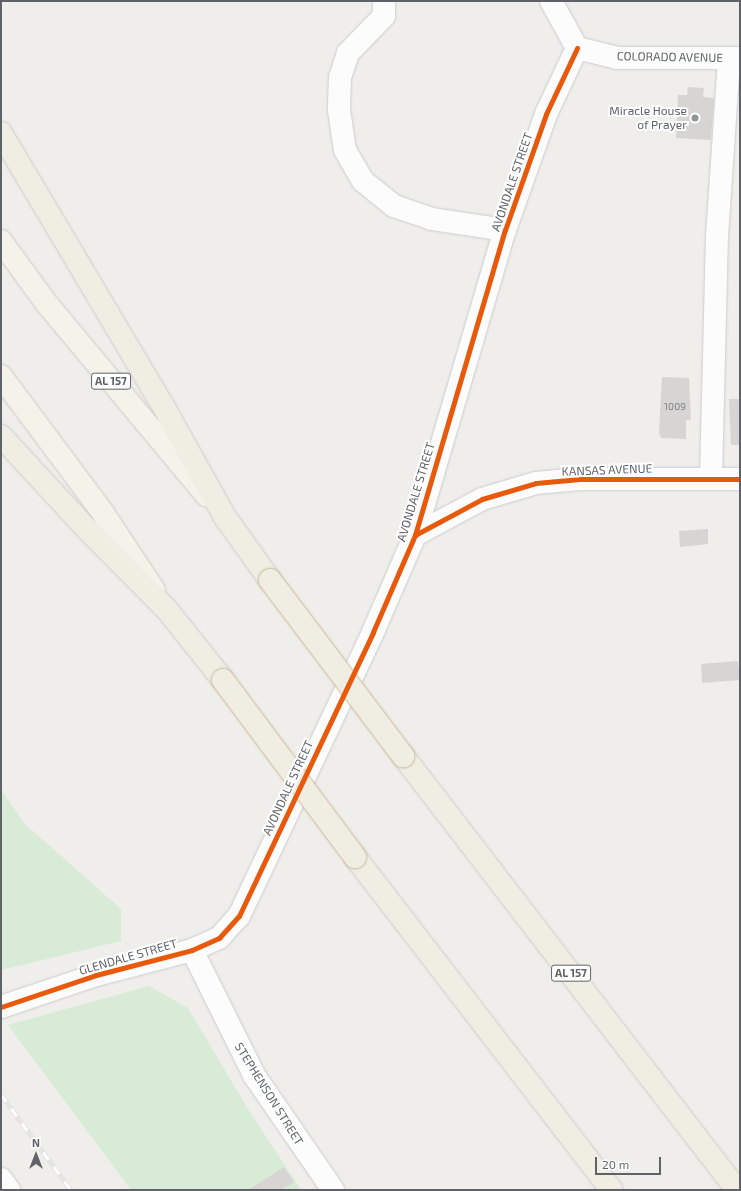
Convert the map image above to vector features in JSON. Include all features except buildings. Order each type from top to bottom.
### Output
[{"type":"highway","points":[[1,133],[162,404],[225,517]]},
{"type":"highway","points":[[1,436],[85,527],[168,611],[611,1190]]},
{"type":"highway","name":"AL 157","points":[[225,517],[270,580],[403,756],[737,1190]]},
{"type":"main road","name":"AL 157","points":[[1,241],[47,304],[225,517]]},
{"type":"main road","points":[[1,376],[103,513],[168,611]]},
{"type":"street","points":[[384,1],[384,16],[348,53],[340,77],[339,110],[345,150],[363,181],[394,206],[432,219],[505,230]]},
{"type":"street","points":[[551,1],[577,48]]},
{"type":"street","name":"AVONDALE STREET","points":[[192,950],[220,938],[239,916],[373,632],[415,535],[505,230],[546,114],[577,48]]},
{"type":"street","name":"COLORADO AVENUE","points":[[577,48],[618,58],[735,58]]},
{"type":"street","points":[[711,478],[717,236],[735,58]]},
{"type":"street","name":"KANSAS AVENUE","points":[[415,535],[482,499],[536,483],[580,478],[740,479]]},
{"type":"street","name":"GLENDALE STREET","points":[[1,1007],[96,975],[192,950]]},
{"type":"street","name":"STEPHENSON STREET","points":[[192,950],[229,1029],[254,1075],[333,1190]]},
{"type":"street","points":[[1,1178],[9,1190]]},
{"type":"green space","points":[[1,790],[25,824],[121,909],[121,941],[1,970]]},
{"type":"green space","points":[[149,986],[188,1008],[248,1109],[301,1190],[131,1190],[8,1025]]},
{"type":"railway","points":[[1,1094],[71,1190]]},
{"type":"cycle path","points":[[1,1007],[96,975],[192,950],[219,938],[239,916],[373,632],[415,535],[505,230],[546,114],[577,48]]},
{"type":"cycle path","points":[[415,535],[482,499],[536,483],[580,479],[740,479]]},
{"type":"place","name":"Miracle House of Prayer","points":[[695,118]]}]
